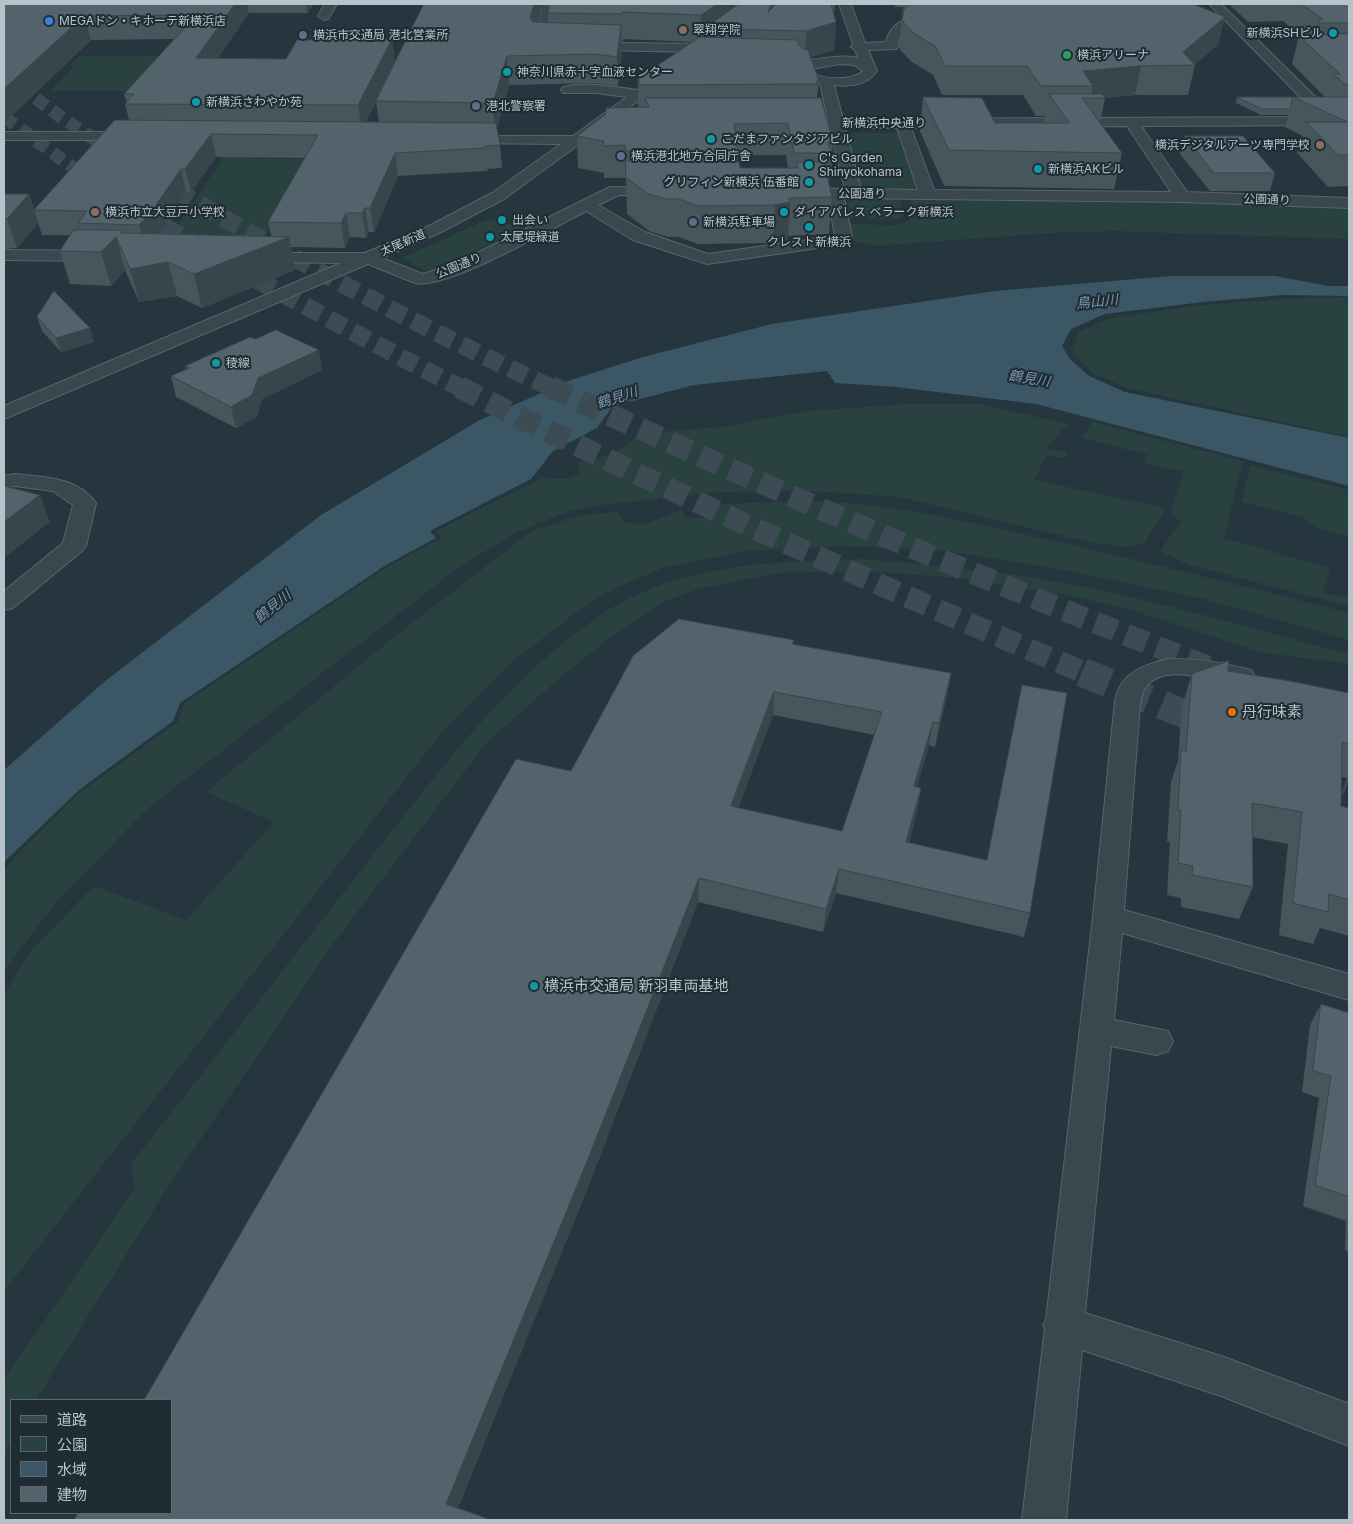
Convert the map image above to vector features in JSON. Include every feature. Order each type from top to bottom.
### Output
[{"type":"street","points":[[324,16],[331,4]]},
{"type":"street","name":"太尾新道","points":[[4,413],[435,229],[498,196],[638,94],[683,66],[710,43],[540,46],[550,4]]},
{"type":"street","points":[[806,69],[826,81],[857,80],[869,75],[870,71],[859,46],[845,4]]},
{"type":"street","points":[[1215,4],[1332,121]]},
{"type":"street","points":[[766,68],[806,69],[844,56],[859,46],[893,46],[892,38],[895,32],[905,24]]},
{"type":"street","points":[[841,29],[854,29]]},
{"type":"street","points":[[1268,56],[1284,56]]},
{"type":"street","points":[[828,60],[857,63],[868,68]]},
{"type":"street","points":[[826,81],[854,194]]},
{"type":"street","points":[[568,90],[596,89],[638,94]]},
{"type":"street","name":"新横浜中央通り","points":[[780,124],[1349,121]]},
{"type":"street","points":[[1131,122],[1182,197]]},
{"type":"street","points":[[598,123],[623,124]]},
{"type":"street","points":[[902,123],[928,195]]},
{"type":"street","points":[[4,136],[152,136]]},
{"type":"street","points":[[445,138],[574,140]]},
{"type":"street","name":"公園通り","points":[[368,258],[421,279],[435,277],[466,266],[616,190],[682,191]]},
{"type":"street","name":"公園通り","points":[[777,192],[1182,197],[1349,203]]},
{"type":"street","points":[[587,205],[639,236],[707,259],[840,240],[844,237],[835,193]]},
{"type":"street","points":[[4,255],[120,256]]},
{"type":"street","points":[[237,257],[368,258]]},
{"type":"street","points":[[4,482],[15,480],[58,485],[85,503],[74,546],[4,603]]},
{"type":"street","points":[[1044,1520],[1063,1325],[1108,916],[1126,717],[1132,687],[1146,673],[1164,668],[1195,667],[1272,682]]},
{"type":"street","points":[[1108,916],[1349,987]]},
{"type":"street","points":[[1095,1030],[1156,1041]]},
{"type":"street","points":[[1063,1325],[1221,1376],[1349,1425]]},
{"type":"green space","points":[[79,56],[162,56],[142,91],[50,91],[73,68],[69,66]]},
{"type":"green space","points":[[845,133],[899,133],[917,188],[906,190],[861,188]]},
{"type":"green space","points":[[242,143],[252,159],[328,159],[287,194],[257,252],[161,252],[222,159],[222,144]]},
{"type":"green space","points":[[847,197],[895,198],[901,201],[902,216],[898,219],[851,218]]},
{"type":"green space","points":[[910,199],[1208,202],[1349,207],[1349,239],[1113,231],[1051,233],[873,246],[853,241],[849,224],[894,225],[905,223],[913,215]]},
{"type":"green space","points":[[489,219],[524,227],[439,270],[424,270],[402,258]]},
{"type":"green space","points":[[1349,297],[1349,437],[1127,388],[1094,374],[1072,353],[1079,332],[1107,319],[1192,306],[1280,299]]},
{"type":"green space","points":[[908,404],[980,404],[1068,424],[1046,448],[1067,452],[1065,458],[1046,456],[1034,480],[1166,508],[1144,544],[1124,547],[1089,542],[899,497],[813,491],[720,492],[593,506],[564,513],[517,532],[459,567],[146,810],[56,903],[4,970],[4,869],[10,862],[78,794],[178,722],[185,703],[390,565],[442,538],[436,531],[542,478],[568,479],[580,473],[578,463],[613,454],[634,439],[668,431],[721,427],[807,411]]},
{"type":"green space","points":[[1092,422],[1243,461],[1224,538],[1330,568],[1323,593],[1349,598],[1349,606],[1189,565],[1160,551],[1181,521],[1170,514],[1184,472],[1144,463],[1148,455],[1082,438]]},
{"type":"green space","points":[[1250,465],[1349,490],[1349,536],[1318,529],[1305,518],[1242,502]]},
{"type":"green space","points":[[811,501],[867,505],[977,524],[1231,583],[1349,613],[1349,640],[1204,599],[1058,569],[946,551],[841,546],[748,551],[662,568],[616,588],[590,602],[513,661],[442,732],[4,1291],[4,995],[29,953],[94,886],[186,920],[274,822],[206,792],[395,636],[532,531],[581,515],[618,512],[624,522],[643,525],[682,510],[685,518],[705,518],[719,504]]},
{"type":"green space","points":[[863,559],[941,566],[1044,579],[1175,608],[1349,654],[1349,664],[1260,652],[1131,610],[1067,595],[959,578],[866,571],[779,573],[701,588],[664,602],[607,640],[487,742],[329,949],[163,1195],[37,1399],[10,1399],[10,1443],[4,1453],[4,1380],[135,1188],[131,1164],[435,777],[482,721],[534,668],[588,624],[615,606],[644,592],[704,573],[767,563]]},
{"type":"water","points":[[1171,276],[1275,276],[1328,286],[1349,286],[1349,296],[1283,295],[1203,302],[1105,314],[1071,329],[1062,346],[1070,359],[1089,376],[1125,392],[1349,438],[1349,486],[1036,404],[896,387],[835,383],[827,371],[694,385],[613,406],[597,428],[553,451],[531,479],[430,531],[436,538],[386,565],[180,703],[173,721],[79,790],[4,862],[4,770],[104,682],[321,515],[478,421],[568,381],[643,357],[772,324],[995,291]]},
{"type":"building","points":[[4,4],[235,4],[196,58],[286,59],[297,40],[392,39],[358,105],[125,104],[134,94],[124,94],[193,19],[179,19],[182,15],[84,16],[4,89]]},
{"type":"building","points":[[424,4],[534,4],[530,18],[533,22],[621,25],[617,57],[595,54],[507,56],[493,103],[376,101]]},
{"type":"building","points":[[550,4],[717,4],[701,15],[622,12],[622,14],[548,13]]},
{"type":"building","points":[[739,4],[771,4],[768,12],[776,4],[831,4],[836,22],[806,31],[715,29],[720,25],[711,24]]},
{"type":"building","name":"横浜アリーナ","points":[[910,4],[1193,4],[1225,17],[1183,52],[1195,65],[1141,66],[1083,71],[1093,86],[1041,86],[1027,66],[945,66],[936,47],[915,34],[904,23],[902,19],[904,10]]},
{"type":"building","points":[[1302,4],[1349,4],[1349,23],[1317,23],[1322,19]]},
{"type":"building","points":[[1349,34],[1349,85],[1346,85],[1333,74],[1340,74],[1299,36]]},
{"type":"building","points":[[700,37],[797,40],[801,48],[808,50],[819,81],[816,81],[818,84],[640,85],[638,79]]},
{"type":"building","points":[[1049,94],[1102,94],[1105,98],[1082,98],[1122,153],[949,150],[923,97],[982,98],[995,123],[1069,123]]},
{"type":"building","points":[[1237,97],[1293,97],[1290,109],[1262,109]]},
{"type":"building","points":[[1294,97],[1349,97],[1349,155],[1338,155],[1306,122],[1347,122]]},
{"type":"building","points":[[645,98],[821,98],[833,142],[828,142],[831,153],[794,153],[788,123],[734,124],[738,152],[626,151],[625,145],[603,146],[604,141],[577,136],[606,114],[606,108],[649,107]]},
{"type":"building","points":[[115,120],[496,123],[500,145],[485,146],[486,148],[395,153],[370,208],[365,208],[362,213],[346,213],[341,223],[268,222],[318,135],[211,134],[185,169],[181,169],[151,212],[139,225],[78,223],[87,211],[34,210]]},
{"type":"building","points":[[1185,136],[1243,136],[1275,173],[1214,173]]},
{"type":"building","points":[[626,161],[739,162],[740,168],[798,168],[797,162],[824,162],[832,197],[789,198],[790,202],[775,205],[698,206],[679,199],[668,199],[648,194],[626,177]]},
{"type":"building","points":[[4,194],[29,194],[7,219],[4,219]]},
{"type":"building","points":[[74,230],[123,230],[120,233],[289,237],[194,274],[168,262],[130,269],[116,237],[101,252],[60,251]]},
{"type":"building","points":[[54,291],[90,328],[56,338],[37,317]]},
{"type":"building","points":[[276,330],[319,350],[258,378],[252,395],[231,407],[171,376],[190,368],[185,366],[250,337],[255,339]]},
{"type":"building","points":[[4,486],[40,495],[4,522]]},
{"type":"building","name":"横浜市交通局 新羽車両基地","points":[[679,619],[794,640],[792,644],[951,673],[939,723],[933,722],[914,786],[921,788],[906,842],[987,860],[1022,685],[1067,693],[1030,913],[839,869],[826,909],[699,878],[586,1164],[446,1504],[488,1520],[74,1520],[77,1514],[172,1514],[172,1399],[145,1399],[516,759],[571,771],[633,656]],"holes":[[[774,692],[882,712],[842,831],[731,806]]]},
{"type":"building","points":[[1229,661],[1228,671],[1349,693],[1349,744],[1342,742],[1341,806],[1349,808],[1349,900],[1329,894],[1328,912],[1293,903],[1302,812],[1252,803],[1253,887],[1192,875],[1193,866],[1178,863],[1181,810],[1178,810],[1181,750],[1186,751],[1192,674]]},
{"type":"building","points":[[1321,1004],[1349,1013],[1349,1197],[1315,1185],[1331,1076],[1313,1071]]},
{"type":"tunnel","points":[[4,74],[62,118],[115,153]]},
{"type":"tunnel","points":[[4,117],[75,169]]},
{"type":"tunnel","points":[[73,168],[150,217],[228,263],[460,388]]},
{"type":"tunnel","points":[[153,177],[251,234],[350,288],[552,388]]},
{"type":"tunnel","points":[[550,387],[716,463],[883,536],[1222,672]]},
{"type":"tunnel","points":[[460,388],[614,463],[770,535],[1085,673]]},
{"type":"tunnel","points":[[1082,672],[1216,727]]},
{"type":"tunnel","points":[[1307,763],[1349,780]]},
{"type":"place","name":"MEGAドン・キホーテ新横浜店","points":[[49,21]]},
{"type":"place","name":"翠翔学院","points":[[683,30]]},
{"type":"place","name":"新横浜SHビル","points":[[1333,33]]},
{"type":"place","name":"横浜市交通局 港北営業所","points":[[303,35]]},
{"type":"place","name":"横浜アリーナ","points":[[1067,55]]},
{"type":"place","name":"神奈川県赤十字血液センター","points":[[507,72]]},
{"type":"place","name":"新横浜さわやか苑","points":[[196,102]]},
{"type":"place","name":"港北警察署","points":[[476,106]]},
{"type":"place","name":"こだまファンタジアビル","points":[[711,139]]},
{"type":"place","name":"横浜デジタルアーツ専門学校","points":[[1320,145]]},
{"type":"place","name":"横浜港北地方合同庁舎","points":[[621,156]]},
{"type":"place","name":"C's Garden Shinyokohama","points":[[809,165]]},
{"type":"place","name":"新横浜AKビル","points":[[1038,169]]},
{"type":"place","name":"グリフィン新横浜 伍番館","points":[[809,182]]},
{"type":"place","name":"横浜市立大豆戸小学校","points":[[95,212]]},
{"type":"place","name":"ダイアパレス ベラーク新横浜","points":[[784,212]]},
{"type":"place","name":"出会い","points":[[502,220]]},
{"type":"place","name":"新横浜駐車場","points":[[693,222]]},
{"type":"place","name":"クレスト新横浜","points":[[809,227]]},
{"type":"place","name":"太尾堤緑道","points":[[490,237]]},
{"type":"place","name":"稜線","points":[[216,363]]},
{"type":"place","name":"丹行味素","points":[[1232,712]]},
{"type":"place","name":"横浜市交通局 新羽車両基地","points":[[534,986]]},
{"type":"water label","name":"鳥山川","points":[[1097,302]]},
{"type":"water label","name":"鶴見川","points":[[1029,379]]},
{"type":"water label","name":"鶴見川","points":[[617,398]]},
{"type":"water label","name":"鶴見川","points":[[273,607]]}]
